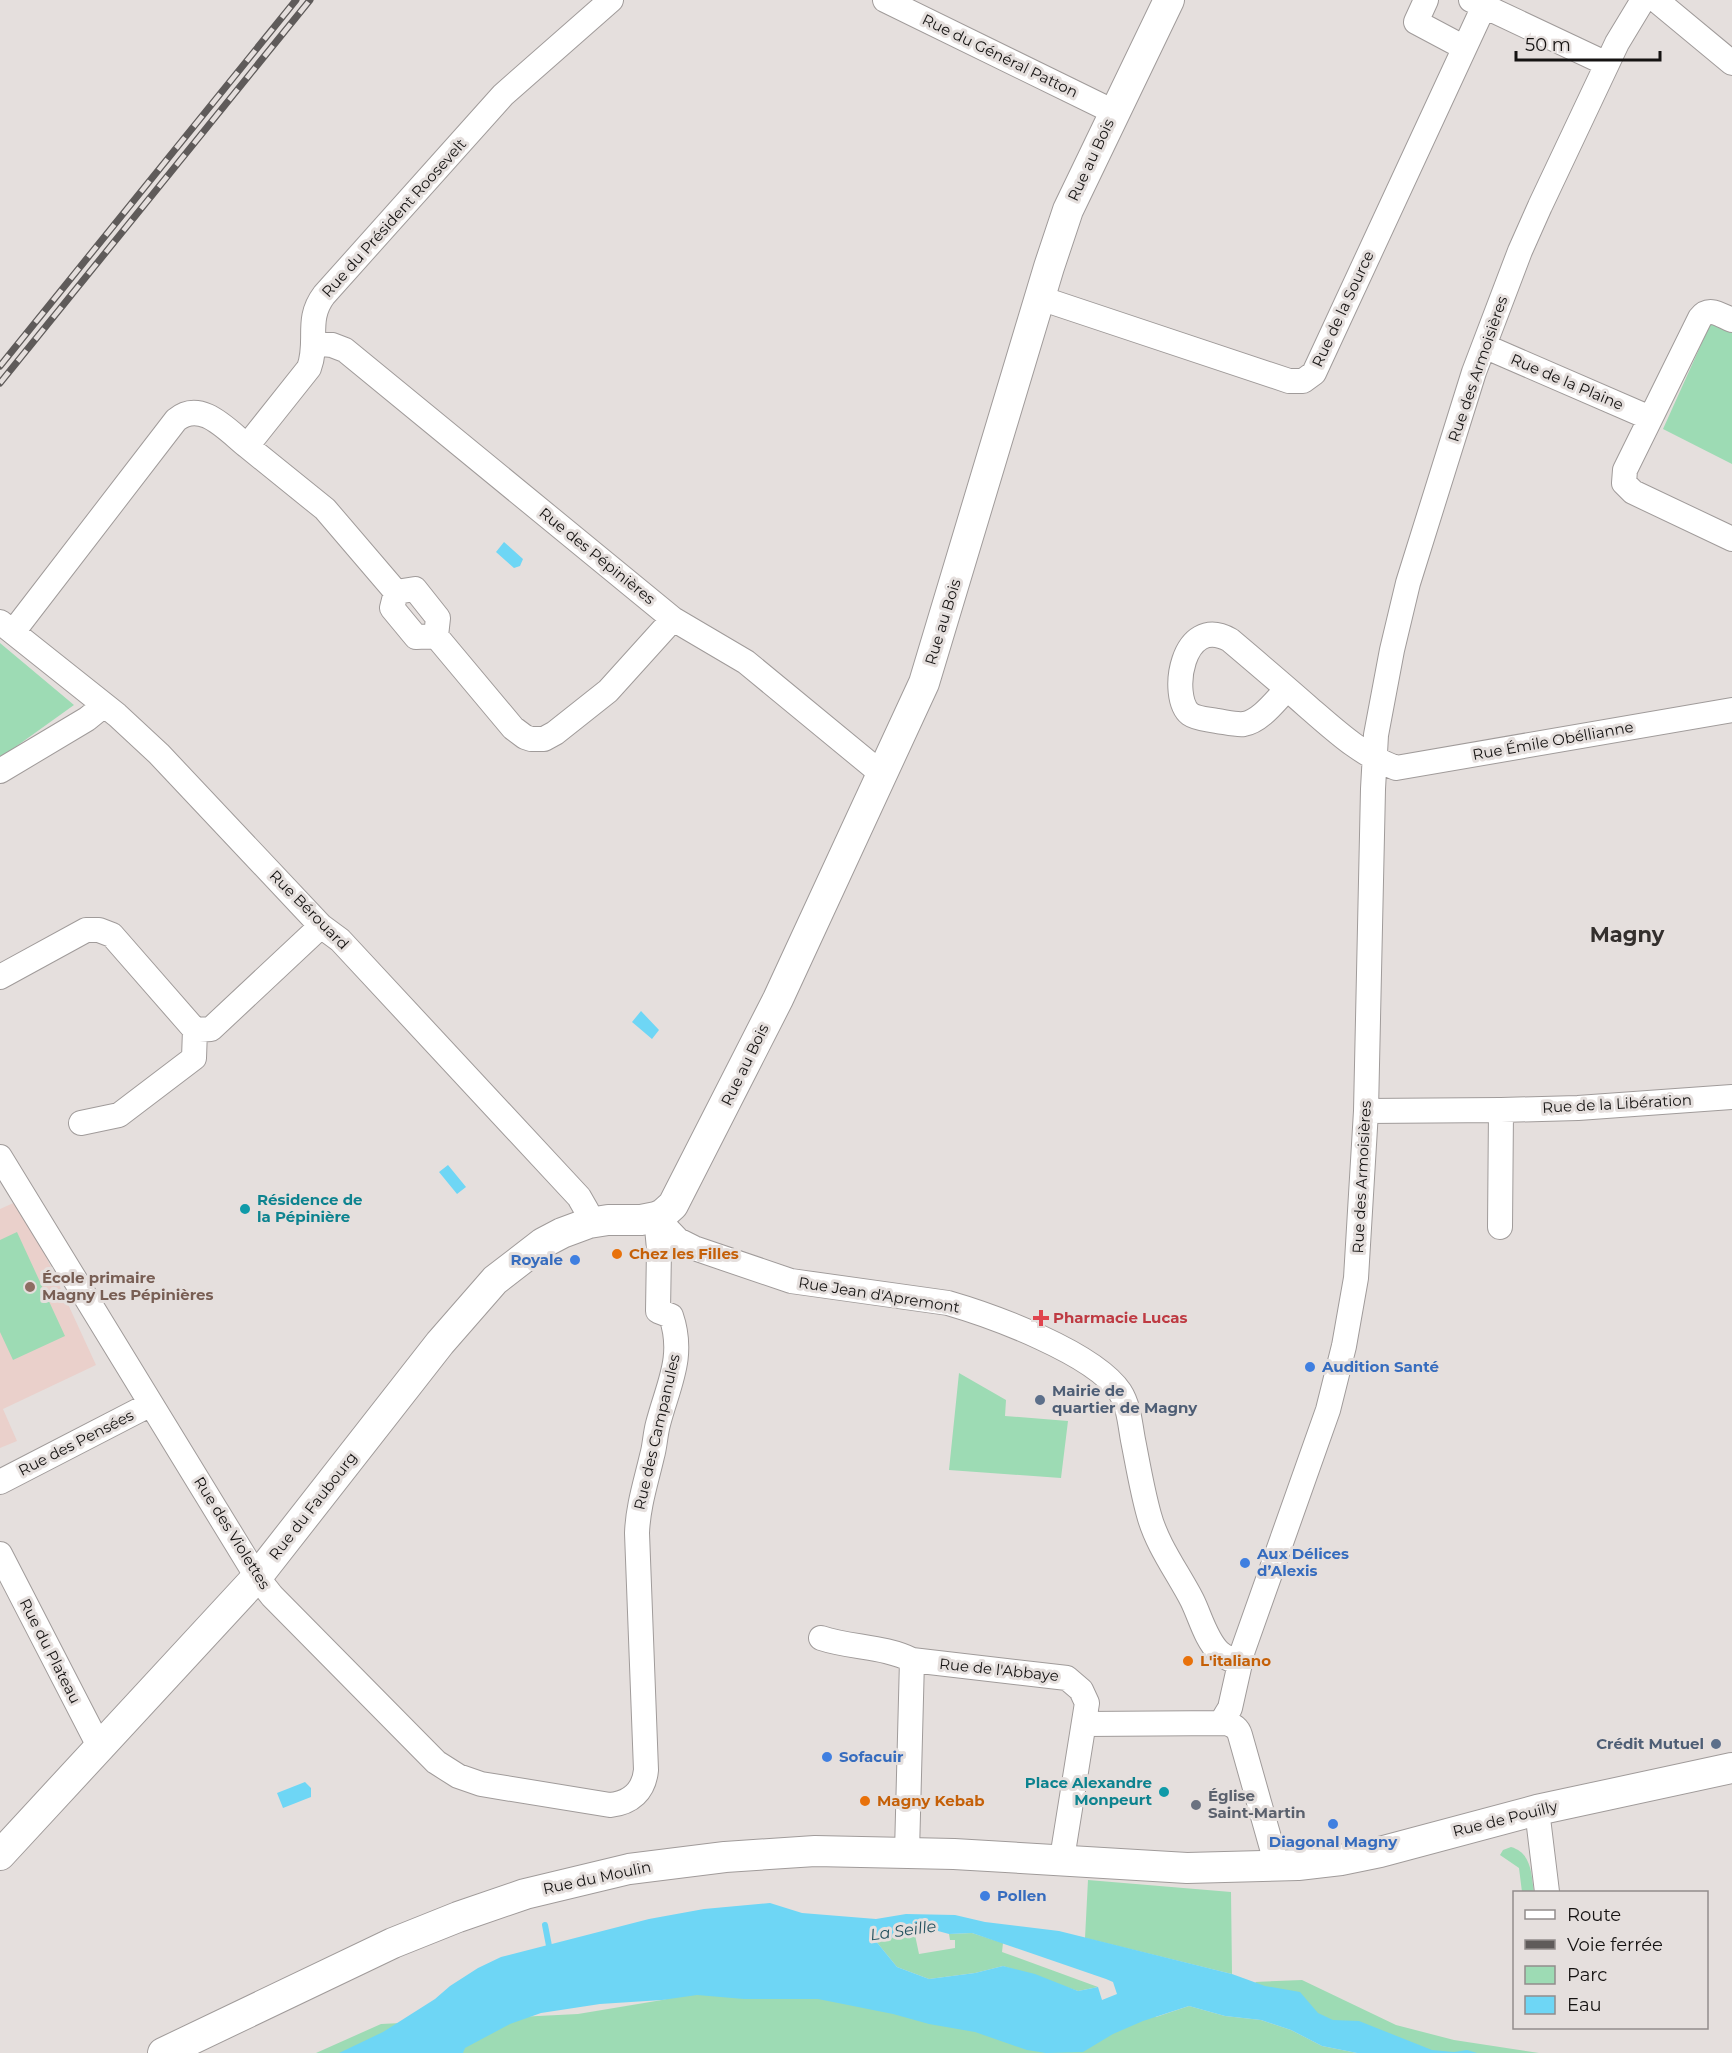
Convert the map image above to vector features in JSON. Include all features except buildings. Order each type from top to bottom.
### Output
[{"type":"main road","name":"Rue au Bois","points":[[656,1217],[673,1205],[681,1192],[778,999],[924,683],[1068,210],[1169,0]]},
{"type":"main road","name":"Rue du Faubourg","points":[[0,1855],[257,1576],[440,1343],[495,1280],[543,1243],[562,1233],[589,1223],[656,1217]]},
{"type":"main road","name":"Rue de Pouilly","points":[[1277,1866],[1341,1860],[1380,1852],[1537,1810],[1732,1768]]},
{"type":"main road","name":"Rue du Moulin","points":[[163,2053],[393,1943],[458,1917],[525,1894],[629,1869],[674,1862],[796,1851],[907,1852],[1064,1860]]},
{"type":"main road","points":[[1064,1860],[1187,1868],[1277,1866]]},
{"type":"street","name":"Rue du Président Roosevelt","points":[[247,446],[305,375],[312,360],[314,311],[324,296],[503,95],[611,0]]},
{"type":"street","name":"Rue du Général Patton","points":[[885,0],[918,7],[1114,112]]},
{"type":"street","points":[[1426,0],[1416,22],[1463,46]]},
{"type":"street","name":"Rue des Armoisières","points":[[1233,1699],[1239,1662],[1328,1410],[1344,1346],[1356,1278],[1366,1111],[1375,760],[1378,724],[1408,583],[1474,372],[1520,251],[1607,64],[1643,0]]},
{"type":"street","points":[[1656,0],[1732,63]]},
{"type":"street","name":"Rue de la Source","points":[[1040,298],[1289,381],[1303,381],[1314,373],[1463,46],[1477,3],[1607,64]]},
{"type":"street","points":[[1732,320],[1712,311],[1703,314],[1625,470],[1624,483],[1633,492],[1732,539]]},
{"type":"street","name":"Rue des Pépinières","points":[[313,343],[332,345],[345,350],[673,619],[746,662],[882,774]]},
{"type":"street","name":"Rue de la Plaine","points":[[1484,346],[1650,418]]},
{"type":"street","points":[[6,627],[182,415],[198,412],[207,416],[247,446],[325,509],[396,592],[392,608],[416,638],[436,636],[513,728],[525,737],[544,739],[561,729],[608,692],[673,619]]},
{"type":"street","name":"Rue Bérouard","points":[[6,627],[102,706],[117,715],[159,754],[321,926],[340,940],[579,1197],[587,1211],[589,1223]]},
{"type":"street","points":[[1287,689],[1259,716],[1242,724],[1194,716],[1184,708],[1180,690],[1188,650],[1200,637],[1211,634],[1223,636],[1230,640],[1357,749],[1375,760]]},
{"type":"street","points":[[0,771],[87,719],[102,706]]},
{"type":"street","name":"Rue Émile Obéllianne","points":[[1375,760],[1396,768],[1732,710]]},
{"type":"street","points":[[195,1030],[211,1029],[321,926]]},
{"type":"street","points":[[0,977],[86,930],[99,930],[112,935],[195,1030],[194,1058],[119,1115],[81,1123]]},
{"type":"street","name":"Rue de la Libération","points":[[1366,1111],[1578,1108],[1732,1097]]},
{"type":"street","points":[[1500,1227],[1501,1110]]},
{"type":"street","name":"Rue des Violettes","points":[[0,1157],[257,1576],[272,1596],[436,1762],[458,1776],[482,1784],[610,1805],[626,1802],[633,1797]]},
{"type":"street","name":"Rue Jean d'Apremont","points":[[656,1217],[678,1240],[723,1259],[791,1281],[948,1303],[972,1310],[1056,1346],[1089,1365],[1112,1383],[1124,1400],[1128,1412],[1149,1518],[1213,1645],[1233,1699]]},
{"type":"street","name":"Rue des Campanules","points":[[633,1797],[643,1784],[646,1770],[638,1509],[653,1453],[657,1426],[674,1374],[677,1355],[676,1332],[671,1316],[658,1311],[659,1249],[656,1217]]},
{"type":"street","name":"Rue des Pensées","points":[[0,1482],[151,1404]]},
{"type":"street","name":"Rue du Plateau","points":[[0,1554],[100,1748]]},
{"type":"street","name":"Rue de l'Abbaye","points":[[821,1638],[837,1644],[898,1653],[912,1660],[1068,1677],[1081,1690],[1087,1703],[1085,1724]]},
{"type":"street","points":[[1213,1645],[1224,1656],[1239,1662]]},
{"type":"street","points":[[907,1852],[912,1660]]},
{"type":"street","points":[[1233,1699],[1230,1726],[1277,1866]]},
{"type":"street","points":[[1064,1860],[1064,1846],[1085,1724],[1230,1726]]},
{"type":"street","points":[[1537,1810],[1548,1891]]},
{"type":"shaded area","name":"École primaire Magny Les Pépinières","points":[[20,1200],[96,1365],[3,1409],[17,1441],[0,1448],[0,1209]]},
{"type":"green space","points":[[1714,316],[1732,326],[1732,464],[1663,429]]},
{"type":"green space","points":[[0,643],[74,705],[0,758]]},
{"type":"green space","points":[[17,1232],[65,1336],[13,1360],[0,1332],[0,1240]]},
{"type":"green space","points":[[959,1373],[1006,1400],[1005,1416],[1068,1421],[1061,1478],[949,1470]]},
{"type":"green space","points":[[1511,1847],[1527,1859],[1534,1891],[1522,1891],[1519,1868],[1500,1855],[1503,1850]]},
{"type":"green space","points":[[1088,1880],[1231,1892],[1232,1974],[1085,1938]]},
{"type":"green space","points":[[972,1933],[1003,1943],[1002,1952],[1098,1987],[1078,1991],[1003,1966],[975,1973],[929,1979],[897,1967],[875,1940],[915,1935],[919,1954],[955,1948],[955,1940],[950,1940],[949,1934]]},
{"type":"green space","points":[[815,1964],[1156,2017],[1189,2006],[1225,2016],[1261,2020],[1291,2030],[1322,2046],[1357,2053],[316,2053],[381,2024],[578,2014],[662,2000]]},
{"type":"green space","points":[[1302,1980],[1396,2025],[1454,2040],[1539,2053],[1403,2053],[1268,1994],[1255,1982]]},
{"type":"water","points":[[504,542],[523,559],[520,566],[514,568],[496,552]]},
{"type":"water","points":[[641,1011],[659,1030],[652,1039],[632,1022]]},
{"type":"water","points":[[448,1165],[466,1187],[457,1194],[439,1172]]},
{"type":"water","points":[[305,1782],[311,1788],[311,1797],[283,1808],[277,1793]]},
{"type":"water","name":"La Seille","points":[[770,1903],[802,1913],[876,1919],[906,1914],[955,1915],[985,1922],[1059,1931],[1232,1974],[1265,1986],[1300,1992],[1318,2013],[1333,2020],[1359,2021],[1432,2050],[1454,2052],[1467,2050],[1477,2053],[1357,2053],[1322,2046],[1291,2030],[1261,2020],[1225,2016],[1189,2006],[1143,2021],[1113,2034],[1083,2052],[1046,2053],[1027,2050],[975,2032],[818,1999],[744,1999],[697,1995],[600,2004],[541,2013],[510,2024],[465,2048],[463,2053],[339,2053],[383,2032],[478,1968],[501,1957],[649,1919],[704,1909]],"holes":[[[938,1931],[949,1934],[972,1933],[1106,1979],[1113,1982],[1117,1994],[1102,2000],[1098,1987],[1078,1991],[1035,1974],[1003,1966],[975,1973],[929,1979],[897,1967],[875,1940]]]},
{"type":"waterway","points":[[545,1925],[550,1951]]},
{"type":"railway","points":[[0,366],[296,0]]},
{"type":"railway","points":[[0,383],[310,0]]},
{"type":"place","name":"Résidence de la Pépinière","points":[[245,1209]]},
{"type":"place","name":"Chez les Filles","points":[[617,1254]]},
{"type":"place","name":"Royale","points":[[575,1260]]},
{"type":"place","name":"École primaire Magny Les Pépinières","points":[[30,1287]]},
{"type":"place","name":"Pharmacie Lucas","points":[[1041,1318]]},
{"type":"place","name":"Audition Santé","points":[[1310,1367]]},
{"type":"place","name":"Mairie de quartier de Magny","points":[[1040,1400]]},
{"type":"place","name":"Aux Délices d’Alexis","points":[[1245,1563]]},
{"type":"place","name":"L'italiano","points":[[1188,1661]]},
{"type":"place","name":"Crédit Mutuel","points":[[1716,1744]]},
{"type":"place","name":"Sofacuir","points":[[827,1757]]},
{"type":"place","name":"Place Alexandre Monpeurt","points":[[1164,1792]]},
{"type":"place","name":"Magny Kebab","points":[[865,1801]]},
{"type":"place","name":"Église Saint-Martin","points":[[1196,1805]]},
{"type":"place","name":"Diagonal Magny","points":[[1333,1824]]},
{"type":"place","name":"Pollen","points":[[985,1896]]},
{"type":"district","name":"Magny","points":[[1627,935]]}]
